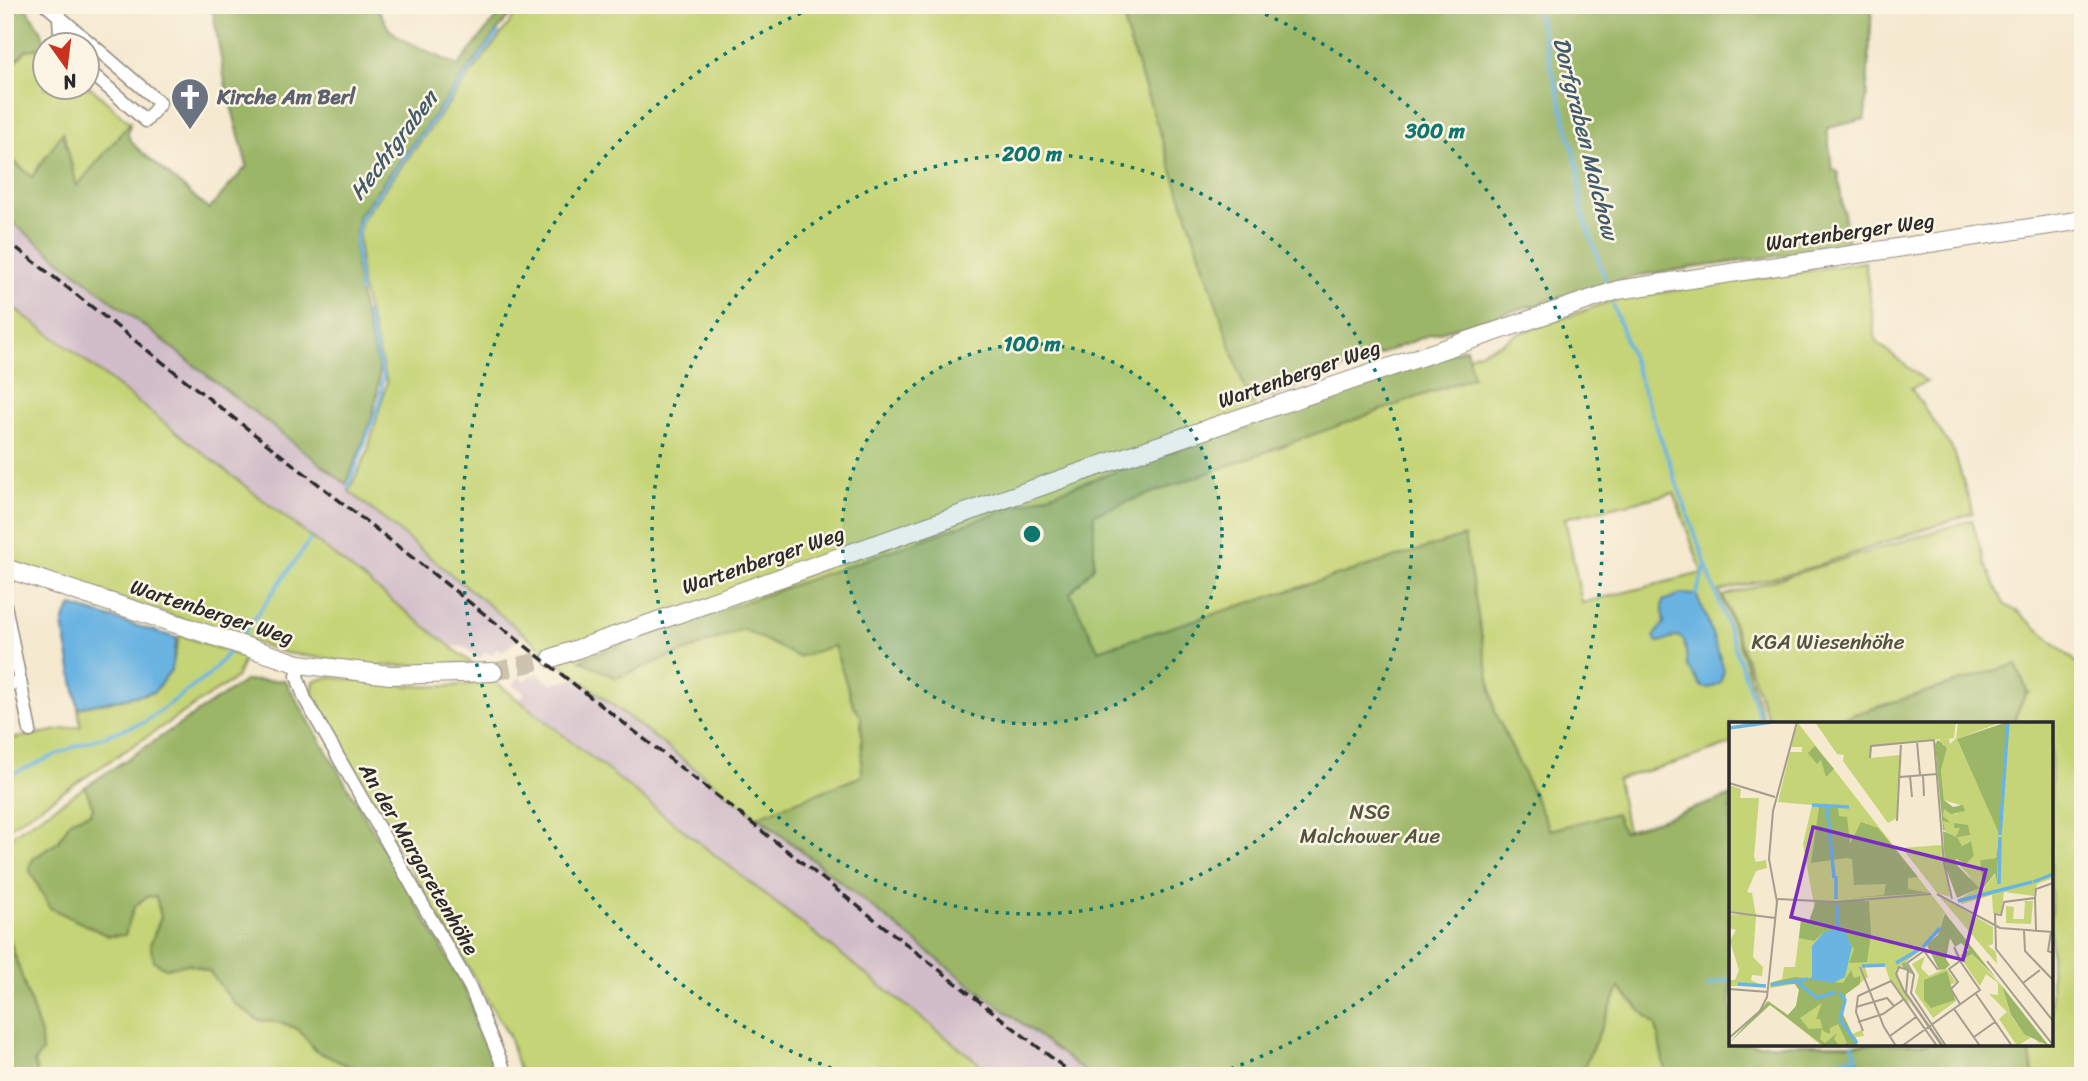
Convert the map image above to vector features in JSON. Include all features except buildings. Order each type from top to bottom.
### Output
[{"type":"main road","name":"Wartenberger Weg","points":[[552,658],[1113,461],[1618,290],[2083,220]]},
{"type":"main road","name":"Wartenberger Weg","points":[[7,575],[299,664],[390,675],[493,672]]},
{"type":"street","points":[[46,5],[78,32]]},
{"type":"street","points":[[59,16],[60,32]]},
{"type":"street","points":[[102,53],[160,103],[146,121],[102,82]]},
{"type":"street","points":[[5,605],[30,731]]},
{"type":"street","name":"An der Margaretenhöhe","points":[[299,664],[297,676],[305,699],[470,987],[507,1076]]},
{"type":"street","points":[[5,685],[20,682]]},
{"type":"shaded area","points":[[5,217],[346,484],[349,491],[524,633],[522,636],[502,652],[497,648],[491,655],[486,651],[480,658],[464,647],[450,646],[70,349],[5,302]]},
{"type":"shaded area","points":[[537,673],[551,684],[578,678],[1091,1076],[995,1076],[519,700],[525,693],[513,685],[519,677],[525,681]]},
{"type":"green space","points":[[8,5],[24,5],[42,32],[32,32],[32,49],[26,50],[5,74],[5,9]]},
{"type":"green space","points":[[212,5],[376,5],[389,29],[402,39],[458,66],[506,5],[517,5],[358,216],[357,275],[379,369],[379,383],[368,428],[346,484],[5,217],[5,154],[32,177],[63,132],[77,186],[130,123],[128,136],[136,147],[209,209],[247,166],[225,82]]},
{"type":"green space","name":"KGA Wiesenhöhe","points":[[523,5],[1872,5],[1865,119],[1827,128],[1832,169],[1837,170],[1849,246],[1640,275],[1219,303],[1264,434],[1500,344],[1515,335],[1617,299],[1865,262],[1876,342],[1927,382],[1911,388],[1954,452],[1973,513],[1797,572],[1719,591],[1764,722],[1729,722],[1729,745],[1617,779],[1627,831],[1729,1040],[1729,1046],[2053,1046],[2053,722],[1941,722],[2031,692],[1940,722],[1769,722],[1723,596],[1972,520],[1985,564],[2004,604],[2018,612],[2083,668],[2083,1076],[1091,1076],[578,678],[349,491],[367,453],[387,383],[361,285],[359,233],[362,219]],"holes":[[[1674,493],[1702,573],[1582,603],[1565,518]]]},
{"type":"green space","points":[[1124,5],[1872,5],[1865,119],[1827,128],[1832,169],[1837,170],[1849,246],[1640,275],[1429,335],[1250,405],[1126,31]]},
{"type":"green space","points":[[32,49],[32,102],[102,102],[102,98],[130,123],[77,187],[63,133],[32,177],[5,154],[5,74],[26,50]]},
{"type":"green space","points":[[5,302],[70,349],[473,664],[377,666],[286,653],[5,561]]},
{"type":"green space","name":"NSG Malchower Aue","points":[[1466,348],[1473,377],[1094,514],[1094,567],[1070,593],[1098,650],[1464,536],[1495,712],[1550,830],[1616,813],[1623,832],[1729,797],[1729,1046],[2028,1046],[2034,1076],[1666,1076],[1656,1026],[1619,988],[1580,1076],[1091,1076],[941,962],[758,816],[862,776],[861,716],[854,707],[834,646],[798,657],[743,629],[616,678],[580,660]]},
{"type":"green space","points":[[180,635],[243,657],[236,678],[5,830],[5,740],[81,726],[78,708],[154,692],[171,670]]},
{"type":"green space","points":[[2016,664],[2027,690],[2015,722],[1828,722]]},
{"type":"green space","points":[[329,677],[432,687],[492,679],[995,1076],[521,1076],[509,1036],[328,730],[312,693],[314,681]]},
{"type":"green space","points":[[285,680],[459,977],[501,1076],[370,1076],[316,1051],[299,1030],[283,1023],[258,1020],[234,1003],[209,971],[189,964],[165,968],[154,961],[150,945],[161,917],[156,897],[147,896],[134,907],[125,935],[108,936],[50,908],[30,871],[30,864],[34,858],[58,842],[71,820],[91,813],[93,807],[85,787],[245,681]]},
{"type":"green space","points":[[85,787],[93,807],[91,813],[71,820],[58,842],[34,858],[134,907],[147,896],[156,897],[161,917],[150,945],[165,968],[189,964],[209,971],[234,1003],[258,1020],[283,1023],[299,1030],[316,1051],[370,1076],[38,1076],[34,1062],[41,1035],[5,926],[5,840]]},
{"type":"green space","points":[[5,926],[41,1035],[42,1052],[34,1062],[38,1076],[5,1076]]},
{"type":"water","points":[[1681,594],[1696,595],[1705,613],[1724,670],[1720,683],[1710,688],[1702,687],[1688,667],[1684,640],[1678,636],[1657,643],[1654,636],[1664,623],[1663,601]]},
{"type":"water","points":[[72,606],[177,638],[171,670],[154,692],[78,708],[63,625]]},
{"type":"water","points":[[1856,1056],[1865,1076],[1783,1076]]},
{"type":"waterway","name":"Dorfgraben Malchow","points":[[1535,5],[1578,168],[1582,211],[1605,279]]},
{"type":"waterway","name":"Hechtgraben","points":[[360,292],[356,243],[360,218],[498,33]]},
{"type":"waterway","name":"Dorfgraben Malchow","points":[[1613,305],[1706,565],[1696,595]]},
{"type":"waterway","name":"Hechtgraben","points":[[348,488],[380,402],[383,376],[366,312]]},
{"type":"waterway","name":"Hechtgraben","points":[[244,633],[310,540]]},
{"type":"waterway","name":"Dorfgraben Malchow","points":[[1706,565],[1761,722]]},
{"type":"waterway","points":[[546,650],[555,648]]},
{"type":"waterway","name":"Hechtgraben","points":[[5,777],[76,746],[145,722],[209,675],[229,652]]},
{"type":"waterway","points":[[1707,986],[1729,980]]},
{"type":"waterway","name":"Dorfgraben Malchow","points":[[1854,1046],[1857,1058]]},
{"type":"waterway","points":[[1842,1059],[1856,1056]]},
{"type":"waterway","points":[[1783,1076],[1794,1073]]},
{"type":"tunnel","points":[[493,672],[552,658]]},
{"type":"railway","points":[[5,239],[1075,1076]]},
{"type":"place","name":"Kirche Am Berl","points":[[190,131]]}]
